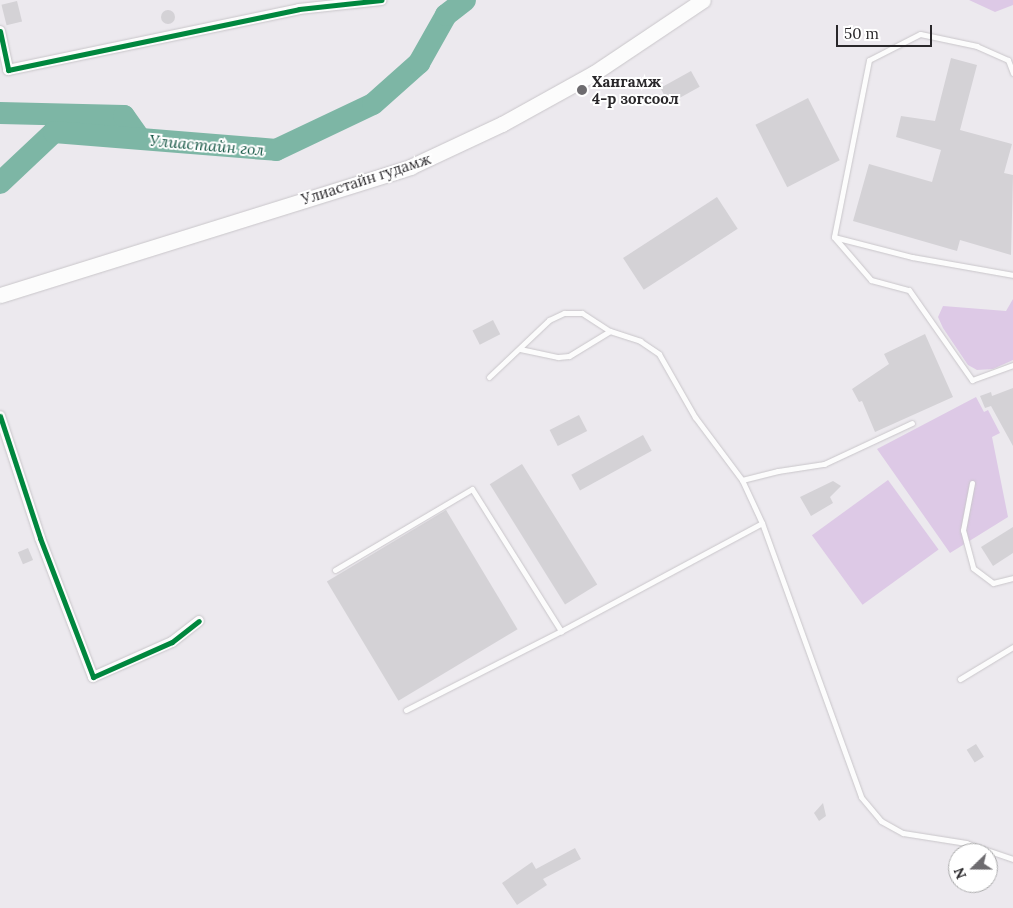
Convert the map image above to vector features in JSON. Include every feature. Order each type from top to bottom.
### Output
[{"type":"main road","name":"Улиастайн гудамж","points":[[0,295],[410,167],[494,128],[594,73],[702,0]]},
{"type":"street","points":[[291,0],[299,9]]},
{"type":"street","points":[[0,31],[8,70],[299,9],[382,0]]},
{"type":"street","points":[[0,416],[40,538],[93,677],[172,642],[200,622]]},
{"type":"lane","points":[[834,237],[869,60],[920,34],[976,46],[1008,60],[1013,73]]},
{"type":"lane","points":[[834,237],[912,257],[1013,275]]},
{"type":"lane","points":[[834,237],[871,280],[909,290],[972,380],[1013,365]]},
{"type":"lane","points":[[489,377],[549,320],[564,313],[576,311],[610,331],[640,341],[659,354],[695,417],[742,480],[762,523],[861,797],[881,821],[903,833],[966,844],[1013,859]]},
{"type":"lane","points":[[520,349],[558,357],[569,356],[610,331]]},
{"type":"lane","points":[[742,480],[778,470],[824,464],[912,423]]},
{"type":"lane","points":[[972,484],[963,530],[973,568],[993,583],[1013,578]]},
{"type":"lane","points":[[335,570],[472,489],[561,631]]},
{"type":"lane","points":[[406,710],[561,631],[762,523]]},
{"type":"lane","points":[[960,679],[1013,647]]},
{"type":"shaded area","points":[[969,0],[1013,0],[1013,5],[995,12]]},
{"type":"shaded area","points":[[1013,299],[1013,360],[993,369],[977,370],[968,365],[943,328],[938,317],[943,306],[1006,311]]},
{"type":"shaded area","points":[[976,397],[984,412],[988,410],[1000,433],[992,437],[1008,517],[950,553],[877,449]]},
{"type":"shaded area","points":[[888,480],[939,550],[863,605],[812,535]]},
{"type":"building","points":[[17,1],[22,21],[7,25],[1,5]]},
{"type":"building","points":[[168,10],[173,12],[175,17],[173,22],[168,24],[163,22],[161,17],[163,12]]},
{"type":"building","points":[[951,58],[977,65],[960,130],[1012,144],[1004,173],[1013,175],[1011,255],[960,240],[957,251],[853,221],[869,164],[932,182],[941,150],[896,137],[901,116],[935,121]]},
{"type":"building","points":[[691,71],[700,87],[669,104],[660,88]]},
{"type":"building","points":[[808,98],[840,160],[787,187],[755,125]]},
{"type":"building","points":[[717,197],[738,229],[644,290],[623,258]]},
{"type":"building","points":[[493,320],[500,334],[480,345],[473,330]]},
{"type":"building","points":[[925,334],[953,397],[875,432],[862,401],[859,402],[852,389],[889,364],[884,354]]},
{"type":"building","points":[[1013,388],[1013,446],[991,406],[985,408],[980,396],[991,392],[992,396]]},
{"type":"building","points":[[579,415],[587,431],[558,446],[550,430]]},
{"type":"building","points":[[643,435],[652,451],[580,490],[571,475]]},
{"type":"building","points":[[522,464],[597,584],[565,605],[490,484]]},
{"type":"building","points":[[833,481],[841,486],[830,497],[833,503],[811,516],[800,497]]},
{"type":"building","points":[[446,510],[518,629],[398,701],[327,582]]},
{"type":"building","points":[[1013,527],[1013,553],[993,566],[981,547]]},
{"type":"building","points":[[28,548],[33,560],[23,564],[18,552]]},
{"type":"building","points":[[976,744],[984,757],[975,763],[967,750]]},
{"type":"building","points":[[823,803],[826,816],[819,821],[814,813]]},
{"type":"building","points":[[575,848],[581,859],[543,879],[547,885],[517,905],[502,883],[532,862],[536,869]]},
{"type":"waterway","name":"Улиастайн гол","points":[[0,183],[54,132],[276,150],[373,104],[419,63],[446,15],[465,0]]},
{"type":"waterway","points":[[0,113],[124,116],[138,136]]},
{"type":"cycle path","points":[[0,31],[8,70],[299,9],[382,0]]},
{"type":"cycle path","points":[[0,416],[40,538],[93,677],[172,642],[199,621]]},
{"type":"place","name":"Хангамж 4-р зогсоол","points":[[582,90]]}]
